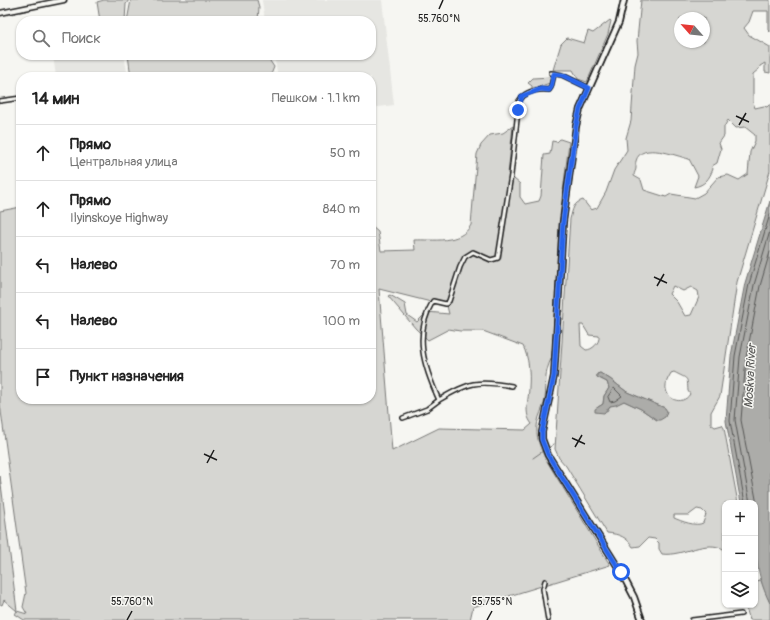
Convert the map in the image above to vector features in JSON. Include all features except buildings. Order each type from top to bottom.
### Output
[{"type":"main road","points":[[624,0],[619,22],[580,109],[576,126],[563,222],[554,376],[542,432],[542,440],[548,455],[634,597],[642,620]]},
{"type":"street","points":[[0,13],[64,0]]},
{"type":"street","points":[[439,400],[426,372],[422,343],[428,310],[433,301],[446,304],[449,301],[465,257],[472,252],[491,260],[498,258],[511,176],[519,101],[522,96],[533,91],[549,90],[551,87],[552,73],[562,75],[589,88]]},
{"type":"street","points":[[0,101],[16,99]]},
{"type":"street","points":[[403,418],[427,409],[461,387],[476,383],[494,383],[512,386]]},
{"type":"street","points":[[544,581],[543,589],[548,620]]},
{"type":"street","points":[[692,620],[741,614]]},
{"type":"shaded area","points":[[104,0],[129,0],[126,4],[125,16],[99,16],[97,2]]},
{"type":"shaded area","points":[[131,0],[257,0],[259,7],[258,16],[128,16]]},
{"type":"shaded area","points":[[262,0],[382,0],[394,105],[376,107],[376,72],[277,72],[275,60],[376,60],[376,16],[264,16]]},
{"type":"shaded area","points":[[641,0],[770,0],[770,32],[768,30],[768,11],[753,11],[749,22],[744,28],[749,35],[770,47],[770,73],[765,72],[765,63],[753,74],[753,102],[755,108],[764,106],[767,107],[770,104],[770,171],[737,282],[720,396],[711,412],[711,424],[715,427],[722,425],[724,428],[737,500],[722,500],[722,549],[710,546],[678,553],[662,554],[659,549],[659,543],[655,539],[648,538],[640,546],[633,547],[622,537],[607,533],[566,466],[559,458],[555,449],[570,219],[574,207],[580,201],[583,200],[591,210],[597,208],[606,192],[614,170],[627,150],[626,138],[631,121],[635,65],[638,53],[637,41]],"holes":[[[728,120],[736,128],[745,127],[755,135],[755,141],[750,152],[748,174],[739,180],[728,175],[718,177],[704,193],[695,198],[671,194],[666,197],[644,190],[641,180],[634,176],[636,161],[639,155],[645,152],[660,151],[689,159],[698,176],[694,187],[701,185],[710,176],[713,169],[712,166],[717,163],[721,149],[719,143],[724,136],[724,127]],[[673,286],[683,291],[691,287],[698,291],[699,297],[691,315],[685,316],[677,302],[669,294]],[[580,325],[583,325],[589,335],[599,336],[599,339],[595,346],[591,349],[586,350],[581,346]],[[674,372],[686,379],[690,394],[687,398],[678,401],[674,400],[668,394],[666,384],[671,373]],[[600,373],[627,392],[665,408],[657,420],[641,409],[624,401],[610,406],[607,411],[598,407],[603,404],[604,396],[609,388],[607,382],[597,377],[597,374]],[[697,509],[702,510],[706,514],[703,523],[700,524],[688,523],[674,518],[674,515],[689,515]]]},
{"type":"shaded area","points":[[610,20],[608,34],[587,82],[578,79],[573,70],[553,70],[561,44],[567,38],[584,43],[588,31],[593,33]]},
{"type":"shaded area","points":[[54,60],[125,60],[127,72],[55,72]]},
{"type":"shaded area","points":[[129,60],[269,60],[274,67],[272,72],[130,72]]},
{"type":"shaded area","points":[[551,77],[550,83],[532,89],[532,86],[528,83],[533,78]]},
{"type":"shaded area","points":[[513,126],[508,174],[520,184],[520,197],[525,204],[539,201],[541,196],[544,155],[550,154],[552,141],[557,142],[560,139],[569,142],[559,224],[552,357],[546,373],[545,399],[539,417],[537,433],[545,458],[610,565],[473,607],[470,620],[24,620],[15,614],[17,611],[27,614],[23,607],[26,593],[0,404],[0,211],[16,208],[16,404],[376,404],[376,230],[378,232],[381,251],[415,250],[414,240],[446,240],[460,236],[471,225],[477,154],[481,145],[490,135],[503,133]],"holes":[[[379,289],[447,306],[449,314],[427,312],[417,322],[407,315],[405,304],[390,295],[388,296],[416,329],[428,340],[449,329],[460,331],[483,331],[523,346],[527,356],[529,371],[527,411],[529,420],[532,424],[525,430],[439,428],[392,451]]]},
{"type":"shaded area","points":[[0,476],[17,611],[4,600],[2,605],[0,604]]},
{"type":"shaded area","points":[[760,578],[770,603],[770,620],[750,620],[746,608],[758,608],[758,581]]},
{"type":"water","name":"Moskva River","points":[[770,201],[770,603],[760,579],[758,566],[758,500],[740,500],[726,421],[731,356],[745,283]]},
{"type":"water","points":[[600,373],[627,392],[665,408],[667,411],[665,417],[657,420],[641,409],[624,401],[610,406],[604,413],[595,412],[595,409],[603,404],[604,396],[609,388],[607,382],[597,377],[597,374]]},
{"type":"waterway","points":[[547,449],[554,444]]},
{"type":"waterway","points":[[533,458],[543,451]]},
{"type":"route","points":[[518,110],[519,101],[522,96],[541,89],[549,90],[554,74],[562,75],[589,88],[578,115],[563,222],[556,357],[552,390],[542,424],[542,440],[548,455],[621,572]]}]
